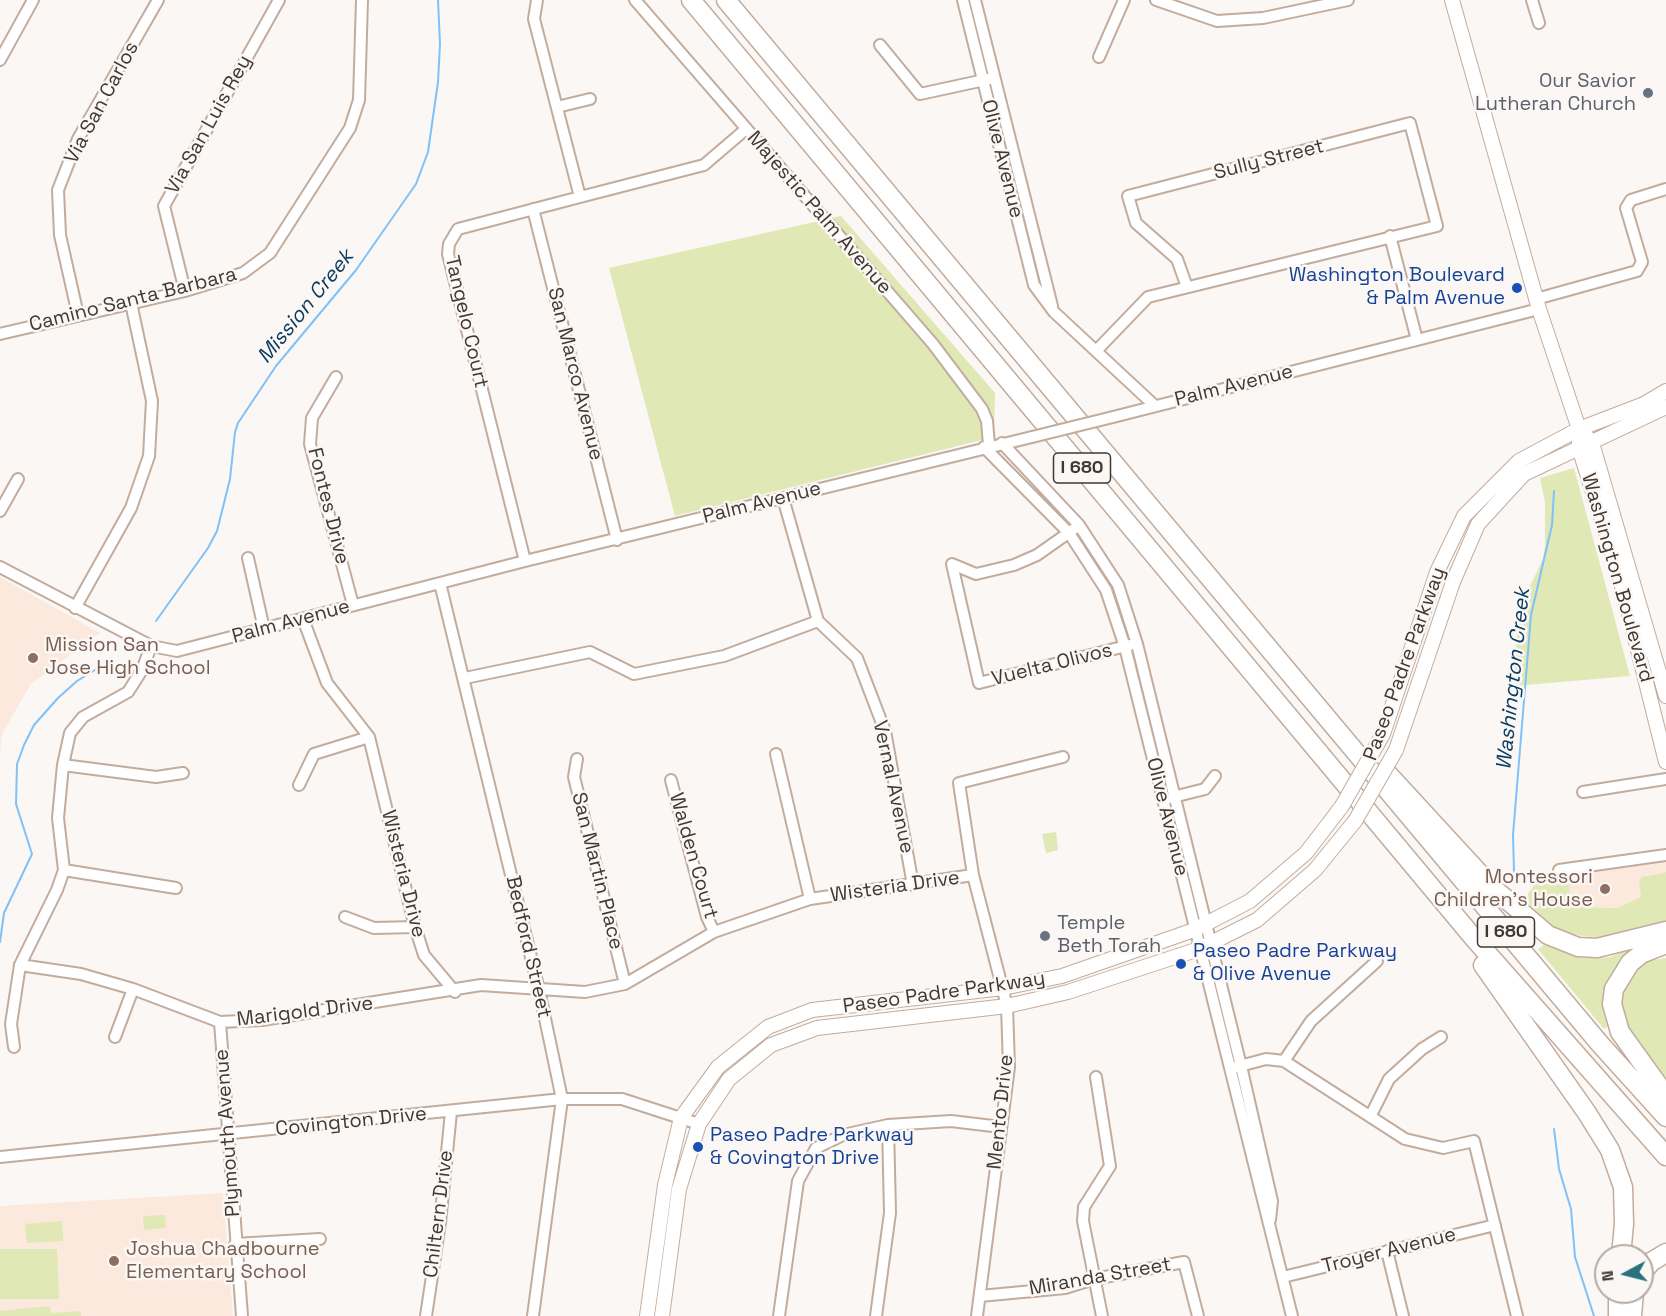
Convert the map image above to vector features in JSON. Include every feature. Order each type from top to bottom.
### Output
[{"type":"highway","name":"I 680","points":[[691,0],[1472,936],[1666,1156]]},
{"type":"highway","name":"I 680","points":[[726,0],[1600,1044],[1666,1117]]},
{"type":"highway","points":[[1348,744],[1379,765],[1492,886],[1548,934],[1578,947],[1597,948],[1666,931]]},
{"type":"highway","points":[[1472,936],[1474,954],[1610,1149],[1623,1187],[1622,1244]]},
{"type":"highway","points":[[1666,944],[1641,954],[1626,968],[1614,989],[1615,1019],[1629,1046],[1666,1096]]},
{"type":"highway","points":[[1641,954],[1666,951]]},
{"type":"main road","name":"Washington Boulevard","points":[[1452,0],[1538,304],[1586,445],[1666,696]]},
{"type":"main road","name":"Paseo Padre Parkway","points":[[647,1316],[665,1185],[681,1118],[718,1066],[768,1027],[812,1010],[1003,988],[1062,976],[1200,927],[1250,901],[1306,853],[1342,806],[1383,734],[1437,573],[1464,516],[1519,461],[1580,429],[1644,404],[1666,391]]},
{"type":"main road","name":"Paseo Padre Parkway","points":[[662,1316],[679,1189],[699,1124],[729,1079],[771,1046],[816,1028],[1007,1006],[1068,992],[1205,947],[1265,912],[1315,870],[1355,821],[1396,750],[1453,582],[1479,524],[1524,474],[1666,407]]},
{"type":"main road","name":"Washington Boulevard","points":[[1586,445],[1666,762]]},
{"type":"street","points":[[0,60],[33,0]]},
{"type":"street","name":"Via San Carlos","points":[[78,315],[60,235],[58,190],[78,139],[158,0]]},
{"type":"street","name":"Via San Luis Rey","points":[[185,291],[164,206],[279,0]]},
{"type":"street","name":"Camino Santa Barbara","points":[[0,334],[185,291],[243,273],[270,253],[350,128],[359,100],[362,0]]},
{"type":"street","points":[[537,0],[534,19],[580,196]]},
{"type":"street","name":"Majestic Palm Avenue","points":[[635,0],[933,344],[982,409],[988,433],[987,446]]},
{"type":"street","name":"Olive Avenue","points":[[963,0],[1034,285],[1054,312],[1155,406]]},
{"type":"street","name":"Olive Avenue","points":[[975,0],[1054,312]]},
{"type":"street","points":[[1099,57],[1124,0]]},
{"type":"street","points":[[1156,0],[1217,21],[1263,18],[1324,2],[1348,0]]},
{"type":"street","points":[[1532,0],[1539,23]]},
{"type":"street","points":[[880,45],[920,94],[994,78]]},
{"type":"street","points":[[557,108],[590,99]]},
{"type":"street","name":"Sully Street","points":[[1187,287],[1177,259],[1136,223],[1128,196],[1410,123],[1437,226],[1390,236]]},
{"type":"street","name":"Tangelo Court","points":[[525,561],[448,254],[449,244],[459,229],[704,165],[746,129]]},
{"type":"street","name":"Palm Avenue","points":[[0,567],[151,646],[177,651],[525,561],[1417,340],[1538,304],[1636,271],[1642,262],[1626,208],[1631,200],[1666,189]]},
{"type":"street","name":"San Marco Avenue","points":[[533,209],[617,540]]},
{"type":"street","points":[[1096,351],[1148,297],[1390,236],[1417,340]]},
{"type":"street","points":[[75,608],[131,508],[149,456],[152,400],[131,303]]},
{"type":"street","name":"Fontes Drive","points":[[336,377],[312,418],[310,444],[353,605]]},
{"type":"street","name":"Olive Avenue","points":[[1002,443],[1079,525],[1118,585],[1137,644],[1174,797],[1200,927]]},
{"type":"street","name":"Olive Avenue","points":[[987,446],[1069,533],[1106,590],[1125,646],[1162,800],[1200,927],[1236,1067],[1269,1229],[1292,1316]]},
{"type":"street","points":[[0,511],[18,479]]},
{"type":"street","points":[[465,678],[590,652],[634,674],[724,657],[818,621],[783,498]]},
{"type":"street","name":"Vuelta Olivos","points":[[1079,525],[1037,555],[1014,565],[976,574],[952,564],[979,683],[1137,644]]},
{"type":"street","points":[[249,558],[264,629]]},
{"type":"street","name":"Bedford Street","points":[[440,583],[465,678],[539,990],[562,1099],[533,1316]]},
{"type":"street","name":"Wisteria Drive","points":[[303,619],[327,683],[369,737],[414,927],[424,955],[455,992],[481,985],[585,992],[625,984],[714,932],[810,899],[974,875]]},
{"type":"street","name":"Vernal Avenue","points":[[818,621],[857,658],[885,731],[912,885]]},
{"type":"street","points":[[14,1047],[11,1024],[20,965],[57,890],[64,870],[58,818],[63,765],[70,733],[83,717],[128,692],[142,670],[151,646]]},
{"type":"street","points":[[298,785],[314,754],[369,737]]},
{"type":"street","points":[[776,754],[810,899]]},
{"type":"street","name":"Mento Drive","points":[[977,1316],[1009,1067],[1007,1006],[974,875],[958,783],[1063,757]]},
{"type":"street","name":"San Martin Place","points":[[577,759],[574,777],[625,984]]},
{"type":"street","points":[[63,765],[156,777],[183,773]]},
{"type":"street","points":[[1162,800],[1205,789],[1215,776]]},
{"type":"street","points":[[1583,792],[1666,779]]},
{"type":"street","name":"Walden Court","points":[[671,780],[707,917],[714,932]]},
{"type":"street","points":[[1559,870],[1666,855]]},
{"type":"street","points":[[64,870],[176,888]]},
{"type":"street","points":[[345,917],[374,928],[414,927]]},
{"type":"street","points":[[1284,1062],[1311,1021],[1377,961]]},
{"type":"street","name":"Marigold Drive","points":[[20,965],[81,974],[133,989],[220,1022],[262,1020],[455,992]]},
{"type":"street","points":[[115,1037],[133,989]]},
{"type":"street","name":"Plymouth Avenue","points":[[220,1022],[242,1316]]},
{"type":"street","points":[[1371,1115],[1389,1079],[1422,1049],[1441,1037]]},
{"type":"street","points":[[1236,1067],[1266,1059],[1284,1062],[1371,1115],[1405,1139],[1443,1148],[1474,1141],[1517,1316]]},
{"type":"street","points":[[1096,1077],[1110,1166],[1084,1207],[1083,1221],[1102,1316]]},
{"type":"street","name":"Covington Drive","points":[[0,1157],[562,1099],[622,1099],[699,1124]]},
{"type":"street","name":"Chiltern Drive","points":[[426,1316],[440,1223],[451,1112]]},
{"type":"street","points":[[778,1316],[798,1181],[816,1148],[843,1135],[888,1125],[951,1121],[1000,1127]]},
{"type":"street","points":[[876,1316],[890,1213],[888,1125]]},
{"type":"street","name":"Troyer Avenue","points":[[1283,1277],[1495,1225]]},
{"type":"street","points":[[235,1244],[320,1239]]},
{"type":"street","points":[[1387,1251],[1403,1316]]},
{"type":"street","name":"Miranda Street","points":[[980,1296],[1065,1288],[1094,1279],[1185,1262],[1198,1316]]},
{"type":"shaded area","name":"Mission San Jose High School","points":[[0,577],[100,633],[31,684],[2,734],[0,753]]},
{"type":"shaded area","name":"Montessori Children's House","points":[[1666,861],[1666,872],[1645,876],[1639,881],[1641,897],[1617,908],[1571,907],[1568,875]]},
{"type":"shaded area","name":"Joshua Chadbourne Elementary School","points":[[223,1193],[233,1316],[0,1316],[0,1206]]},
{"type":"green space","points":[[841,216],[995,393],[994,437],[675,516],[609,268]]},
{"type":"green space","points":[[1574,468],[1630,676],[1514,686],[1518,611],[1543,559],[1545,546],[1545,502],[1540,478]]},
{"type":"green space","points":[[1056,832],[1058,850],[1046,853],[1042,834]]},
{"type":"green space","points":[[1666,872],[1666,921],[1601,938],[1566,934],[1558,930],[1524,900],[1539,878],[1568,875],[1571,907],[1617,908],[1641,897],[1639,881],[1642,877]]},
{"type":"green space","points":[[1544,945],[1578,957],[1593,958],[1610,957],[1629,949],[1611,1024],[1604,1029],[1538,949]]},
{"type":"green space","points":[[1666,958],[1666,1087],[1618,1016],[1619,990],[1635,968],[1647,961]]},
{"type":"green space","points":[[165,1215],[166,1228],[144,1230],[143,1216]]},
{"type":"green space","points":[[62,1221],[63,1241],[27,1243],[25,1224]]},
{"type":"green space","points":[[0,1249],[57,1249],[59,1299],[0,1299]]},
{"type":"green space","points":[[50,1306],[51,1313],[80,1311],[81,1316],[0,1316],[0,1311]]},
{"type":"waterway","name":"Mission Creek","points":[[156,621],[208,548],[217,531],[230,479],[238,423],[276,366],[356,270],[416,184],[428,152],[438,82],[440,44],[438,0]]},
{"type":"waterway","name":"Washington Creek","points":[[1514,872],[1513,835],[1531,615],[1552,525],[1554,491]]},
{"type":"waterway","name":"Mission Creek","points":[[0,942],[4,913],[32,854],[16,804],[17,764],[24,745],[34,725],[58,698],[77,681],[108,662]]},
{"type":"waterway","name":"Washington Creek","points":[[1554,1129],[1559,1169],[1571,1209],[1575,1257],[1594,1316]]},
{"type":"place","name":"Our Savior Lutheran Church","points":[[1648,93]]},
{"type":"place","name":"Washington Boulevard & Palm Avenue","points":[[1517,288]]},
{"type":"place","name":"Mission San Jose High School","points":[[33,658]]},
{"type":"place","name":"Montessori Children's House","points":[[1605,889]]},
{"type":"place","name":"Temple Beth Torah","points":[[1045,936]]},
{"type":"place","name":"Paseo Padre Parkway & Olive Avenue","points":[[1181,964]]},
{"type":"place","name":"Paseo Padre Parkway & Covington Drive","points":[[698,1147]]},
{"type":"place","name":"Joshua Chadbourne Elementary School","points":[[114,1261]]}]
